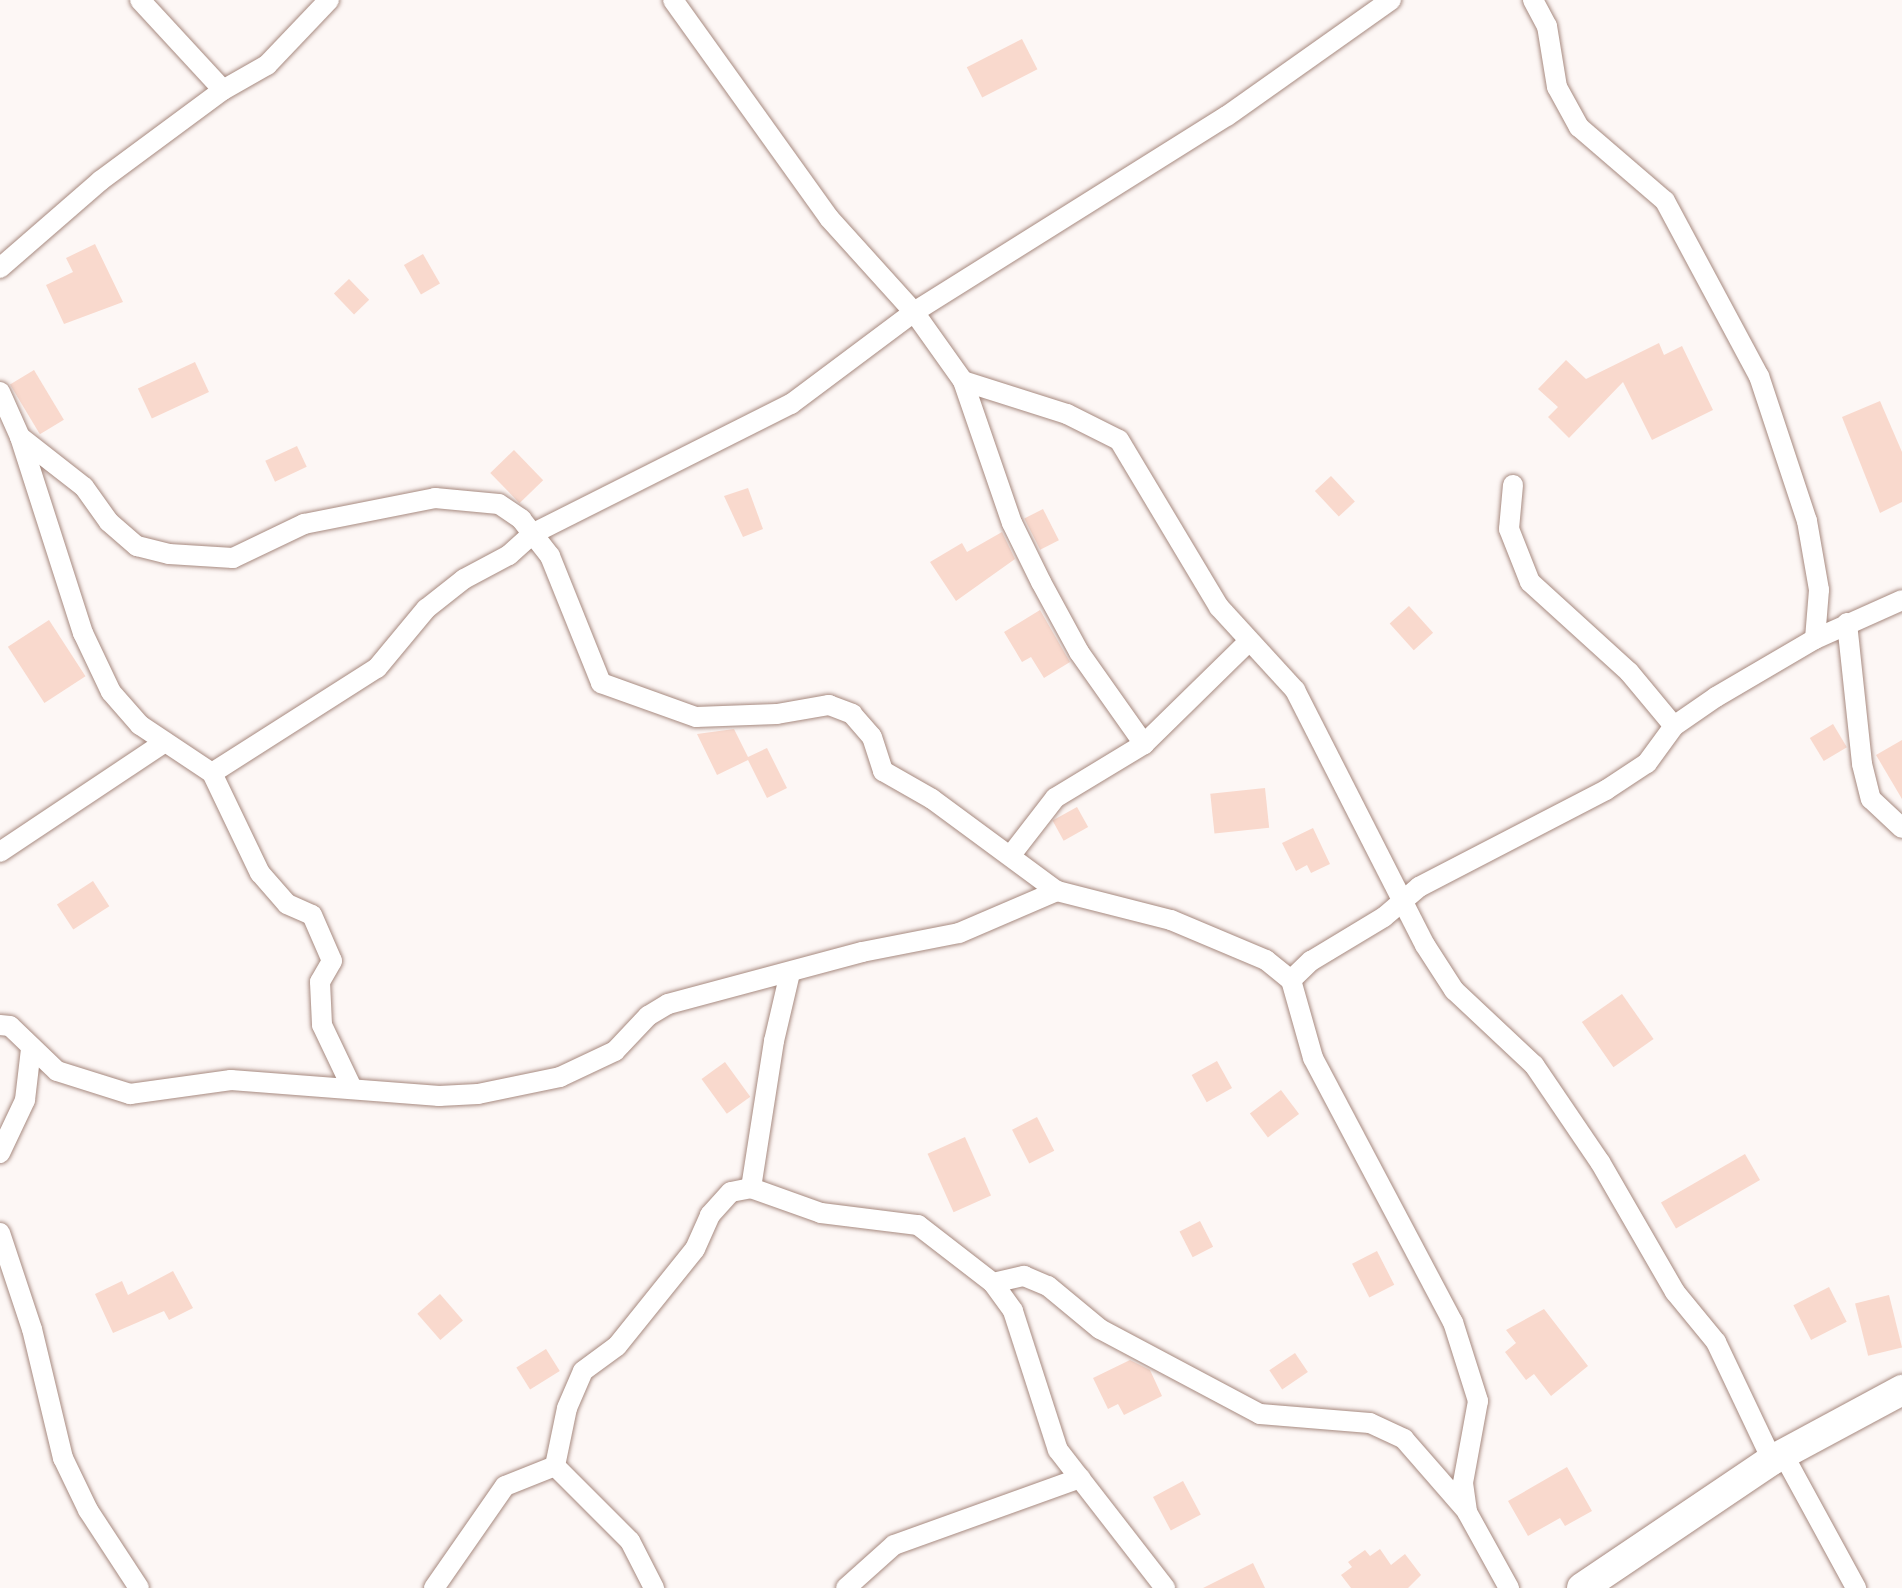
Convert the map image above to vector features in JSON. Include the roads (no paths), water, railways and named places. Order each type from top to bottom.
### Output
[{"type":"street","points":[[140,0],[223,90]]},
{"type":"street","points":[[0,268],[100,181],[223,90],[267,65],[329,0]]},
{"type":"street","points":[[673,0],[829,218],[914,312],[963,381],[1012,523],[1079,652],[1144,744]]},
{"type":"street","points":[[212,773],[377,668],[426,609],[532,534],[791,404],[914,312],[1227,116],[1391,0]]},
{"type":"street","points":[[1533,0],[1547,26],[1557,87],[1579,127],[1665,201],[1759,376],[1807,521],[1819,590],[1815,639]]},
{"type":"street","points":[[963,381],[1067,414],[1119,440],[1219,607],[1295,690],[1403,900],[1454,990],[1534,1065],[1571,1116],[1659,1266],[1716,1342],[1778,1457],[1856,1588]]},
{"type":"street","points":[[0,392],[20,437],[83,633],[111,692],[140,725],[212,773],[260,873],[287,904],[312,915],[332,961],[320,982],[322,1025],[352,1088]]},
{"type":"street","points":[[20,437],[84,487],[109,522],[137,546],[169,554],[233,558],[304,524],[435,498],[499,504],[532,534],[565,582],[589,663],[601,683],[696,717],[777,714],[829,705],[852,714],[872,737],[883,771],[1011,855],[1057,891],[1171,920],[1266,960],[1291,980],[1313,1058],[1416,1246],[1469,1367],[1478,1401],[1463,1483],[1467,1512]]},
{"type":"street","points":[[1513,485],[1509,529],[1530,582],[1629,672],[1674,726]]},
{"type":"street","points":[[1291,980],[1419,887],[1606,790],[1647,763],[1674,726],[1815,639],[1902,600]]},
{"type":"street","points":[[1847,623],[1862,764],[1871,799],[1902,828]]},
{"type":"street","points":[[1011,855],[1055,798],[1144,744],[1248,642]]},
{"type":"street","points":[[0,852],[165,742]]},
{"type":"street","points":[[0,1025],[10,1026],[57,1071],[130,1094],[231,1080],[452,1096],[560,1077],[615,1051],[648,1016],[668,1004],[862,952],[959,933],[1057,891]]},
{"type":"street","points":[[751,1188],[774,1041],[790,973]]},
{"type":"street","points":[[0,1153],[25,1100],[31,1049]]},
{"type":"street","points":[[555,1466],[567,1408],[583,1371],[617,1346],[695,1249],[710,1215],[731,1192],[751,1188],[821,1213],[918,1225],[993,1283],[1013,1311],[1058,1450],[1165,1588]]},
{"type":"street","points":[[0,1233],[32,1329],[63,1458],[88,1510],[139,1588]]},
{"type":"street","points":[[993,1283],[1024,1276],[1048,1286],[1100,1329],[1260,1414],[1370,1423],[1404,1439],[1467,1512],[1509,1588]]},
{"type":"street","points":[[1582,1588],[1778,1457],[1902,1390]]},
{"type":"street","points":[[434,1588],[505,1486],[555,1466]]},
{"type":"street","points":[[555,1466],[630,1541],[654,1588]]},
{"type":"street","points":[[846,1588],[894,1545],[1080,1478]]}]
